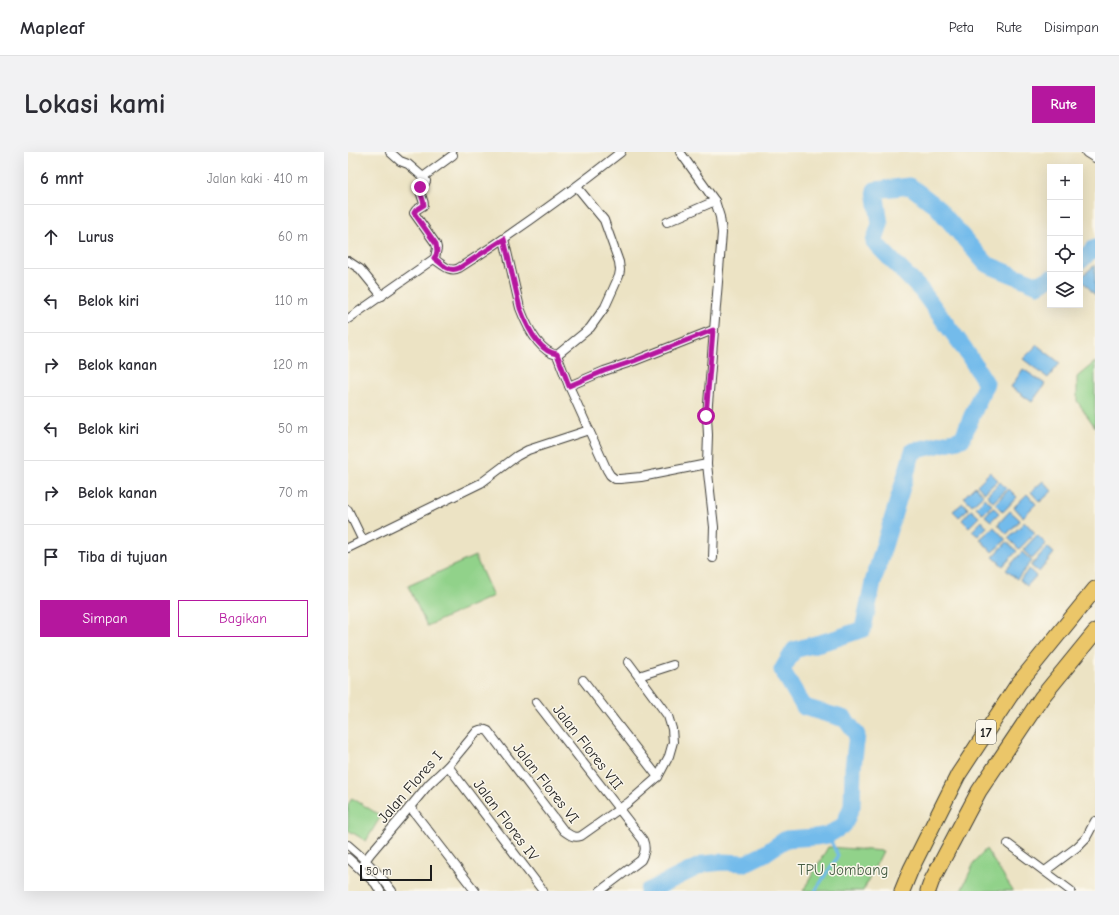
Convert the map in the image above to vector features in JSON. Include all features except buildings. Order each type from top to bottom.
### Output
[{"type":"highway","name":"17","points":[[902,891],[911,869],[958,775],[1018,684],[1095,589]]},
{"type":"highway","name":"17","points":[[928,891],[932,880],[979,791],[1042,697],[1095,632]]},
{"type":"street","points":[[348,319],[434,258],[437,253],[436,244],[414,213],[424,205],[420,187],[426,181],[408,164],[400,161],[390,152]]},
{"type":"street","points":[[434,258],[447,268],[455,270],[504,239],[577,187],[622,152]]},
{"type":"street","points":[[680,152],[715,201],[720,217],[722,233],[706,416],[708,435],[707,464],[714,527],[713,558]]},
{"type":"street","points":[[1087,152],[1095,157]]},
{"type":"street","points":[[423,177],[453,154]]},
{"type":"street","points":[[557,354],[590,328],[605,307],[619,276],[620,270],[619,262],[604,220],[577,187]]},
{"type":"street","points":[[667,222],[715,201]]},
{"type":"street","points":[[504,239],[520,308],[524,318],[543,348],[548,352],[557,354]]},
{"type":"street","points":[[348,261],[360,269],[382,296]]},
{"type":"street","points":[[569,386],[604,371],[634,361],[713,330]]},
{"type":"street","points":[[557,354],[569,386],[607,470],[615,479],[641,477],[707,464]]},
{"type":"street","points":[[348,548],[481,483],[517,456],[528,450],[589,430]]},
{"type":"street","points":[[348,510],[363,541]]},
{"type":"street","name":"Jalan Flores VI","points":[[484,729],[488,731],[564,832],[575,837],[581,836],[630,802],[658,777],[669,756],[673,742],[672,729],[668,716],[628,662]]},
{"type":"street","points":[[639,676],[673,665]]},
{"type":"street","points":[[583,680],[658,777]]},
{"type":"street","name":"Jalan Flores VII","points":[[536,702],[643,840],[645,853],[641,860],[600,891]]},
{"type":"street","name":"Jalan Flores I","points":[[360,868],[429,784],[448,766],[477,731],[484,729]]},
{"type":"street","name":"Jalan Flores IV","points":[[448,766],[543,891]]},
{"type":"street","points":[[410,807],[475,891]]},
{"type":"street","points":[[1045,871],[1077,847],[1086,838],[1095,821]]},
{"type":"street","points":[[1008,844],[1072,891]]},
{"type":"street","points":[[348,845],[366,860],[383,878],[392,891]]},
{"type":"street","points":[[348,858],[375,883],[380,891]]},
{"type":"green space","points":[[1095,362],[1095,427],[1077,401],[1077,377]]},
{"type":"green space","points":[[475,556],[493,596],[427,626],[408,586]]},
{"type":"green space","points":[[352,798],[381,816],[366,841],[348,830],[348,805]]},
{"type":"green space","name":"TPU Jombang","points":[[828,847],[883,851],[863,891],[803,891]]},
{"type":"green space","points":[[986,849],[1013,891],[961,891],[974,863]]},
{"type":"water","points":[[1095,265],[1095,295],[1083,281],[1083,275]]},
{"type":"water","points":[[1037,345],[1060,363],[1048,378],[1023,359]]},
{"type":"water","points":[[1023,369],[1045,384],[1032,402],[1011,387]]},
{"type":"water","points":[[990,472],[998,480],[984,493],[977,485]]},
{"type":"water","points":[[1043,481],[1052,491],[1040,502],[1031,492]]},
{"type":"water","points":[[1000,482],[1007,489],[993,502],[987,495]]},
{"type":"water","points":[[975,486],[983,495],[972,505],[964,497]]},
{"type":"water","points":[[1009,489],[1017,497],[1003,512],[995,504]]},
{"type":"water","points":[[1027,494],[1036,504],[1023,517],[1014,507]]},
{"type":"water","points":[[985,498],[992,505],[983,514],[976,507]]},
{"type":"water","points":[[963,503],[968,509],[959,517],[953,511]]},
{"type":"water","points":[[993,507],[999,513],[991,521],[985,516]]},
{"type":"water","points":[[971,510],[979,517],[969,527],[962,520]]},
{"type":"water","points":[[1010,511],[1020,520],[1007,534],[998,524]]},
{"type":"water","points":[[982,521],[987,527],[978,536],[972,531]]},
{"type":"water","points":[[1025,522],[1035,533],[1019,549],[1008,538]]},
{"type":"water","points":[[994,527],[1006,540],[992,552],[980,539]]},
{"type":"water","points":[[1037,535],[1046,544],[1032,559],[1023,550]]},
{"type":"water","points":[[1007,542],[1017,551],[1003,566],[993,557]]},
{"type":"water","points":[[1047,547],[1054,553],[1039,572],[1031,566]]},
{"type":"water","points":[[1022,552],[1032,561],[1017,579],[1006,570]]},
{"type":"water","points":[[1029,569],[1036,576],[1027,586],[1020,580]]},
{"type":"waterway","points":[[648,891],[704,864],[723,862],[746,863],[764,854],[786,839],[828,835],[844,825],[852,806],[853,767],[857,735],[845,719],[804,707],[782,670],[794,650],[863,629],[873,582],[913,451],[962,439],[986,383],[964,348],[921,290],[874,242],[880,224],[875,190],[910,186],[936,206],[986,264],[1038,285],[1047,280]]},
{"type":"waterway","points":[[1083,258],[1095,248]]},
{"type":"waterway","points":[[815,891],[838,856],[828,835]]},
{"type":"route","points":[[420,187],[424,205],[414,213],[436,244],[437,253],[434,258],[447,268],[455,270],[459,268],[504,239],[520,308],[524,318],[543,348],[548,352],[557,354],[569,386],[604,371],[634,361],[713,330],[706,416]]}]
